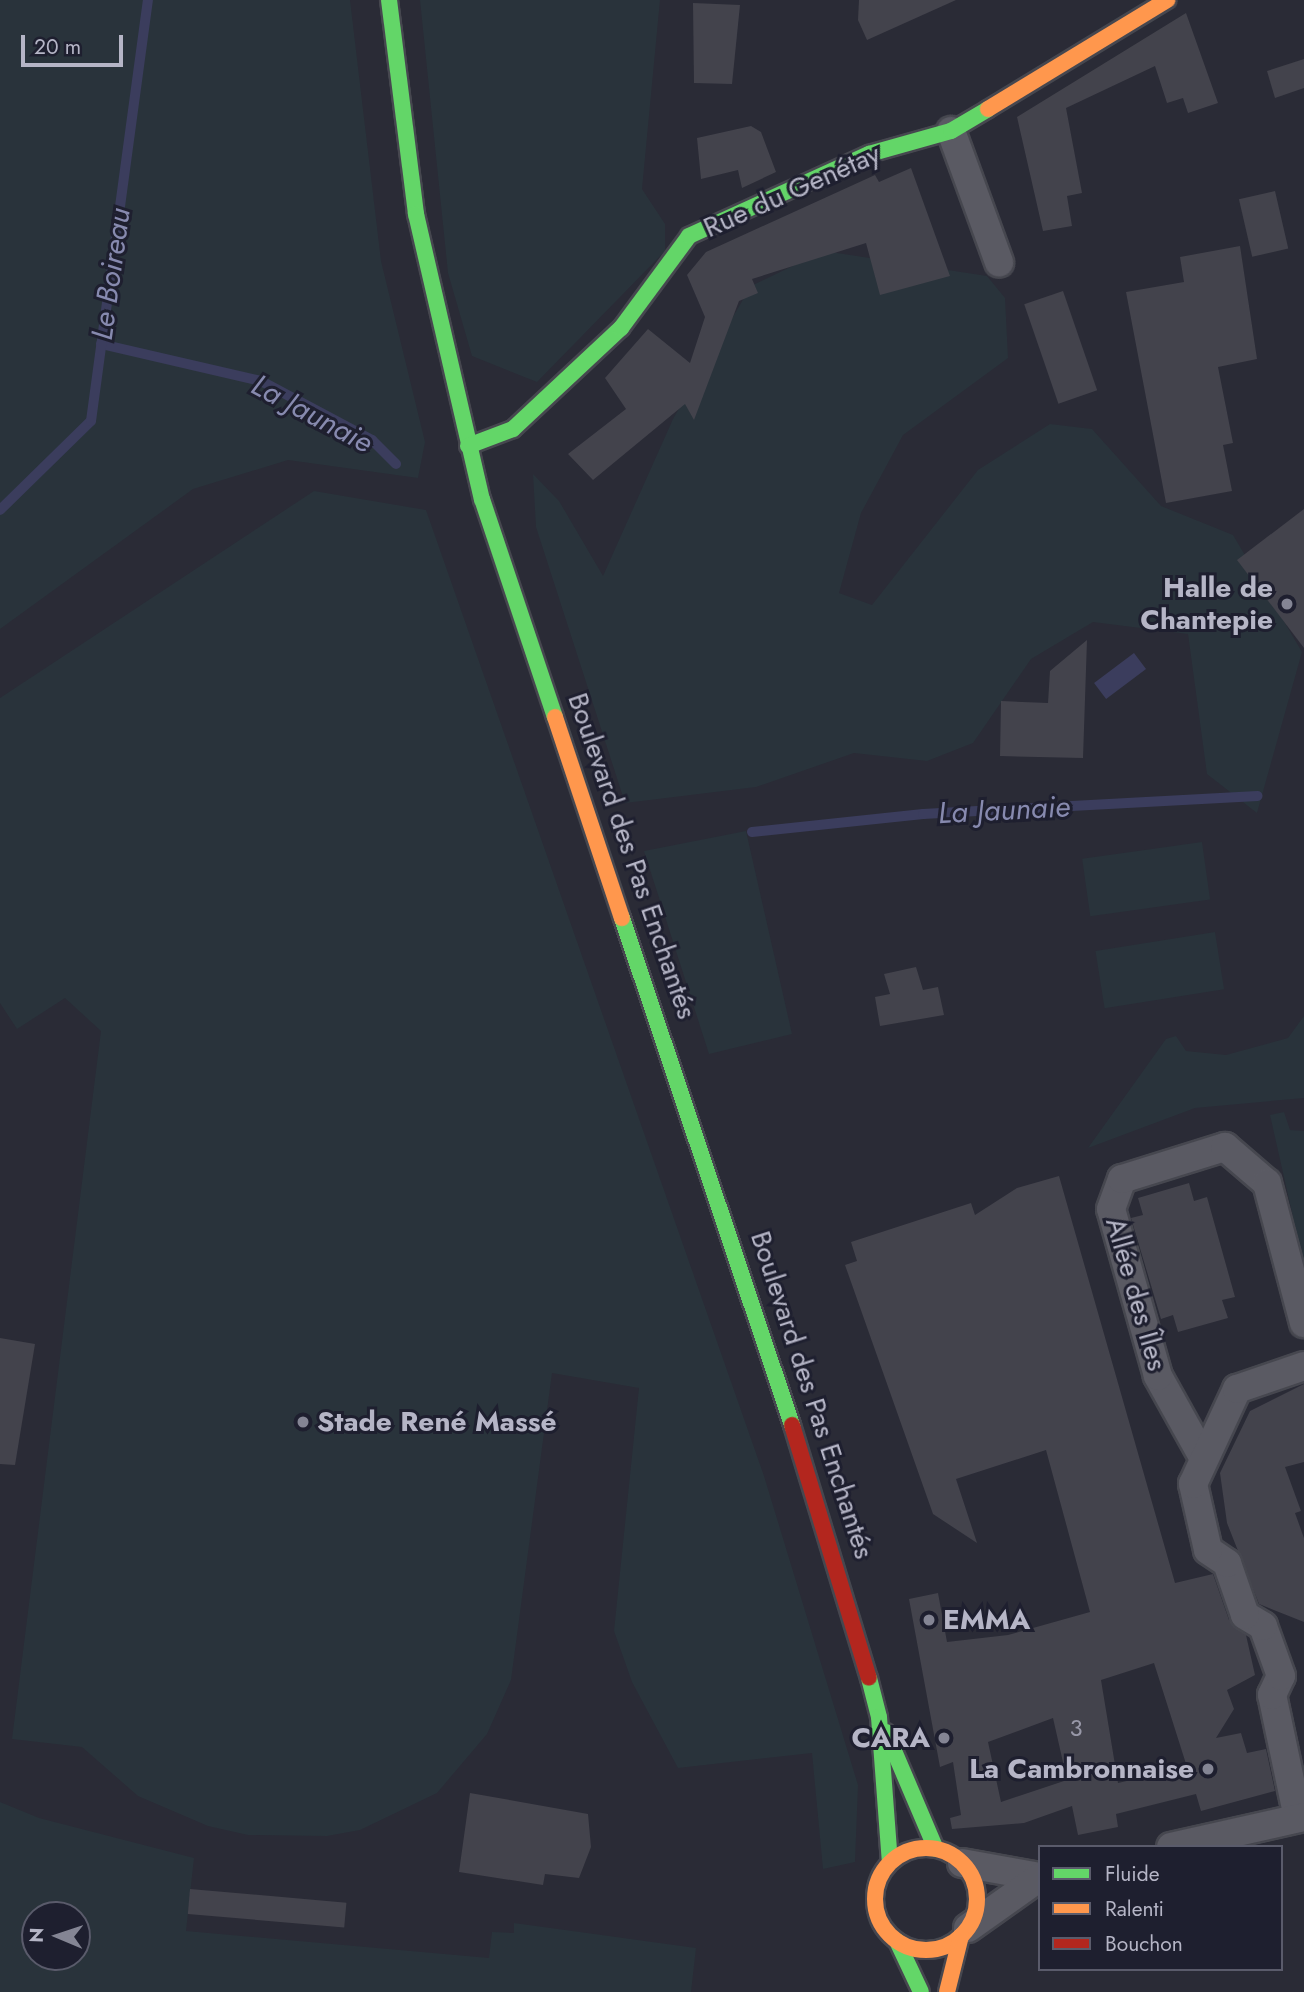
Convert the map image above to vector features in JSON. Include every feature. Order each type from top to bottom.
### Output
[{"type":"main road","name":"Boulevard des Pas Enchantés","points":[[389,0],[416,214],[468,446],[497,548],[797,1427],[879,1717],[936,1849]]},
{"type":"main road","name":"Rue du Genétay","points":[[468,446],[513,429],[621,328],[689,236],[869,154],[951,131],[1167,0]]},
{"type":"main road","name":"Boulevard des Pas Enchantés","points":[[879,1717],[890,1862],[875,1898],[878,1918],[897,1941],[921,1992]]},
{"type":"main road","points":[[890,1862],[917,1849],[936,1849],[962,1863],[976,1890],[947,1992]]},
{"type":"main road","points":[[897,1941],[935,1949],[965,1932]]},
{"type":"street","points":[[951,131],[999,262]]},
{"type":"street","name":"Allée des Îles","points":[[1203,1457],[1157,1376],[1111,1209],[1122,1179],[1225,1147],[1267,1183],[1304,1323]]},
{"type":"street","points":[[1180,1845],[1301,1818],[1272,1695],[1281,1676],[1263,1626],[1245,1615],[1227,1563],[1208,1550],[1193,1484],[1203,1457],[1237,1389],[1304,1366]]},
{"type":"street","points":[[962,1863],[1038,1877]]},
{"type":"street","points":[[965,1932],[1038,1878]]},
{"type":"shaded area","points":[[0,0],[350,0],[381,261],[425,442],[418,478],[288,460],[193,489],[0,629]]},
{"type":"shaded area","points":[[420,0],[660,0],[642,189],[665,224],[665,251],[537,382],[472,356],[448,273]]},
{"type":"shaded area","points":[[824,251],[987,276],[1005,298],[1008,358],[903,435],[861,513],[839,593],[872,605],[978,470],[1050,424],[1092,429],[1161,506],[1233,535],[1302,652],[1257,813],[1207,774],[1188,634],[1093,622],[1031,659],[973,743],[927,761],[854,753],[756,787],[625,803],[536,527],[533,474],[559,501],[603,576],[673,419],[751,286]]},
{"type":"shaded area","points":[[314,491],[426,510],[764,1476],[858,1785],[855,1862],[823,1869],[812,1753],[678,1768],[632,1682],[614,1631],[639,1388],[552,1373],[511,1680],[487,1734],[437,1793],[360,1830],[327,1836],[248,1835],[208,1826],[138,1796],[82,1747],[12,1739],[101,1031],[65,998],[17,1029],[0,1003],[0,698]]},
{"type":"shaded area","points":[[746,831],[792,1034],[709,1054],[644,851]]},
{"type":"shaded area","points":[[1202,842],[1210,899],[1090,916],[1082,859]]},
{"type":"shaded area","points":[[1215,932],[1224,989],[1105,1008],[1095,951]]},
{"type":"shaded area","points":[[1304,1016],[1304,1098],[1195,1108],[1088,1148],[1166,1039],[1176,1036],[1186,1051],[1226,1055],[1288,1038]]},
{"type":"shaded area","points":[[1284,1112],[1290,1130],[1304,1131],[1304,1266],[1270,1115]]},
{"type":"shaded area","points":[[0,1802],[39,1818],[194,1858],[186,1931],[489,1958],[492,1932],[514,1933],[514,1923],[696,1948],[691,1992],[0,1992]]},
{"type":"water","points":[[1134,653],[1146,669],[1106,699],[1094,683]]},
{"type":"building","points":[[859,0],[956,0],[867,40],[858,20]]},
{"type":"building","points":[[693,3],[740,5],[732,84],[694,83]]},
{"type":"building","points":[[1186,13],[1218,103],[1188,113],[1183,98],[1167,103],[1155,66],[1066,108],[1082,193],[1067,196],[1072,226],[1043,231],[1017,117]]},
{"type":"building","points":[[1304,59],[1304,88],[1275,98],[1267,71]]},
{"type":"building","points":[[751,126],[761,132],[776,172],[742,188],[738,170],[701,179],[697,138]]},
{"type":"building","points":[[911,168],[950,276],[880,295],[866,243],[752,279],[758,293],[739,301],[694,420],[685,404],[593,480],[568,454],[626,409],[605,378],[648,329],[690,363],[705,317],[687,275],[706,252],[875,175],[879,182]]},
{"type":"building","points":[[1275,191],[1288,248],[1252,257],[1239,199]]},
{"type":"building","points":[[1240,246],[1257,359],[1218,367],[1233,443],[1223,445],[1232,491],[1166,503],[1126,292],[1184,282],[1180,257]]},
{"type":"building","points":[[1063,291],[1097,390],[1058,404],[1024,304]]},
{"type":"building","name":"Halle de Chantepie","points":[[1304,509],[1304,648],[1237,560]]},
{"type":"building","points":[[1087,640],[1083,758],[1000,756],[1001,701],[1048,703],[1050,671]]},
{"type":"building","points":[[916,967],[923,990],[938,987],[944,1015],[880,1026],[875,997],[890,994],[884,974]]},
{"type":"building","points":[[1059,1176],[1175,1583],[1213,1574],[1229,1620],[1246,1635],[1255,1675],[1227,1690],[1234,1709],[1216,1738],[1241,1733],[1247,1753],[1266,1749],[1275,1791],[1201,1811],[1196,1794],[1116,1814],[1118,1827],[1078,1835],[1072,1806],[1024,1823],[952,1829],[950,1818],[961,1815],[953,1762],[940,1767],[909,1599],[938,1593],[947,1642],[1008,1635],[1090,1612],[1046,1450],[956,1479],[977,1543],[933,1514],[845,1265],[857,1261],[851,1242],[971,1203],[975,1215],[1017,1188]],"holes":[[[1154,1663],[1187,1767],[1118,1783],[1101,1680]],[[1053,1718],[1067,1780],[1001,1802],[988,1742]]]},
{"type":"building","points":[[1189,1183],[1194,1201],[1207,1197],[1235,1297],[1222,1300],[1228,1318],[1178,1332],[1173,1315],[1161,1319],[1131,1218],[1143,1215],[1138,1198]]},
{"type":"building","points":[[0,1338],[35,1344],[15,1465],[0,1464]]},
{"type":"building","points":[[1304,1384],[1304,1462],[1285,1467],[1301,1511],[1295,1513],[1304,1538],[1304,1622],[1259,1604],[1227,1523],[1220,1473],[1250,1411]]},
{"type":"building","points":[[470,1793],[588,1814],[591,1847],[579,1878],[545,1874],[543,1885],[459,1872]]},
{"type":"building","points":[[190,1889],[346,1903],[344,1928],[188,1914]]},
{"type":"waterway","name":"Le Boireau","points":[[0,510],[91,421],[148,0]]},
{"type":"waterway","name":"La Jaunaie","points":[[101,344],[261,381],[372,440],[396,464]]},
{"type":"waterway","name":"La Jaunaie","points":[[752,832],[923,814],[1258,796]]},
{"type":"traffic: fast","points":[[389,0],[416,214],[482,499],[555,717]]},
{"type":"traffic: fast","points":[[468,446],[513,429],[621,328],[689,236],[869,154],[951,131],[988,109]]},
{"type":"traffic: fast","points":[[622,918],[792,1425]]},
{"type":"traffic: fast","points":[[869,1678],[879,1717],[890,1862]]},
{"type":"traffic: fast","points":[[886,1732],[936,1849]]},
{"type":"traffic: fast","points":[[897,1941],[921,1992]]},
{"type":"traffic: slow","points":[[988,109],[1167,0]]},
{"type":"traffic: slow","points":[[555,717],[622,918]]},
{"type":"traffic: slow","points":[[926,1848],[945,1852],[962,1863],[973,1880],[977,1899],[973,1918],[962,1935],[945,1946],[926,1950],[907,1946],[890,1935],[879,1918],[875,1899],[879,1880],[890,1863],[907,1852],[926,1848]]},
{"type":"traffic: slow","points":[[947,1992],[961,1936]]},
{"type":"traffic: jam","points":[[792,1425],[869,1678]]},
{"type":"place","name":"Halle de Chantepie","points":[[1287,604]]},
{"type":"place","name":"Stade René Massé","points":[[303,1422]]},
{"type":"place","name":"EMMA","points":[[929,1620]]},
{"type":"place","name":"CARA","points":[[944,1738]]},
{"type":"place","name":"La Cambronnaise","points":[[1208,1769]]}]
